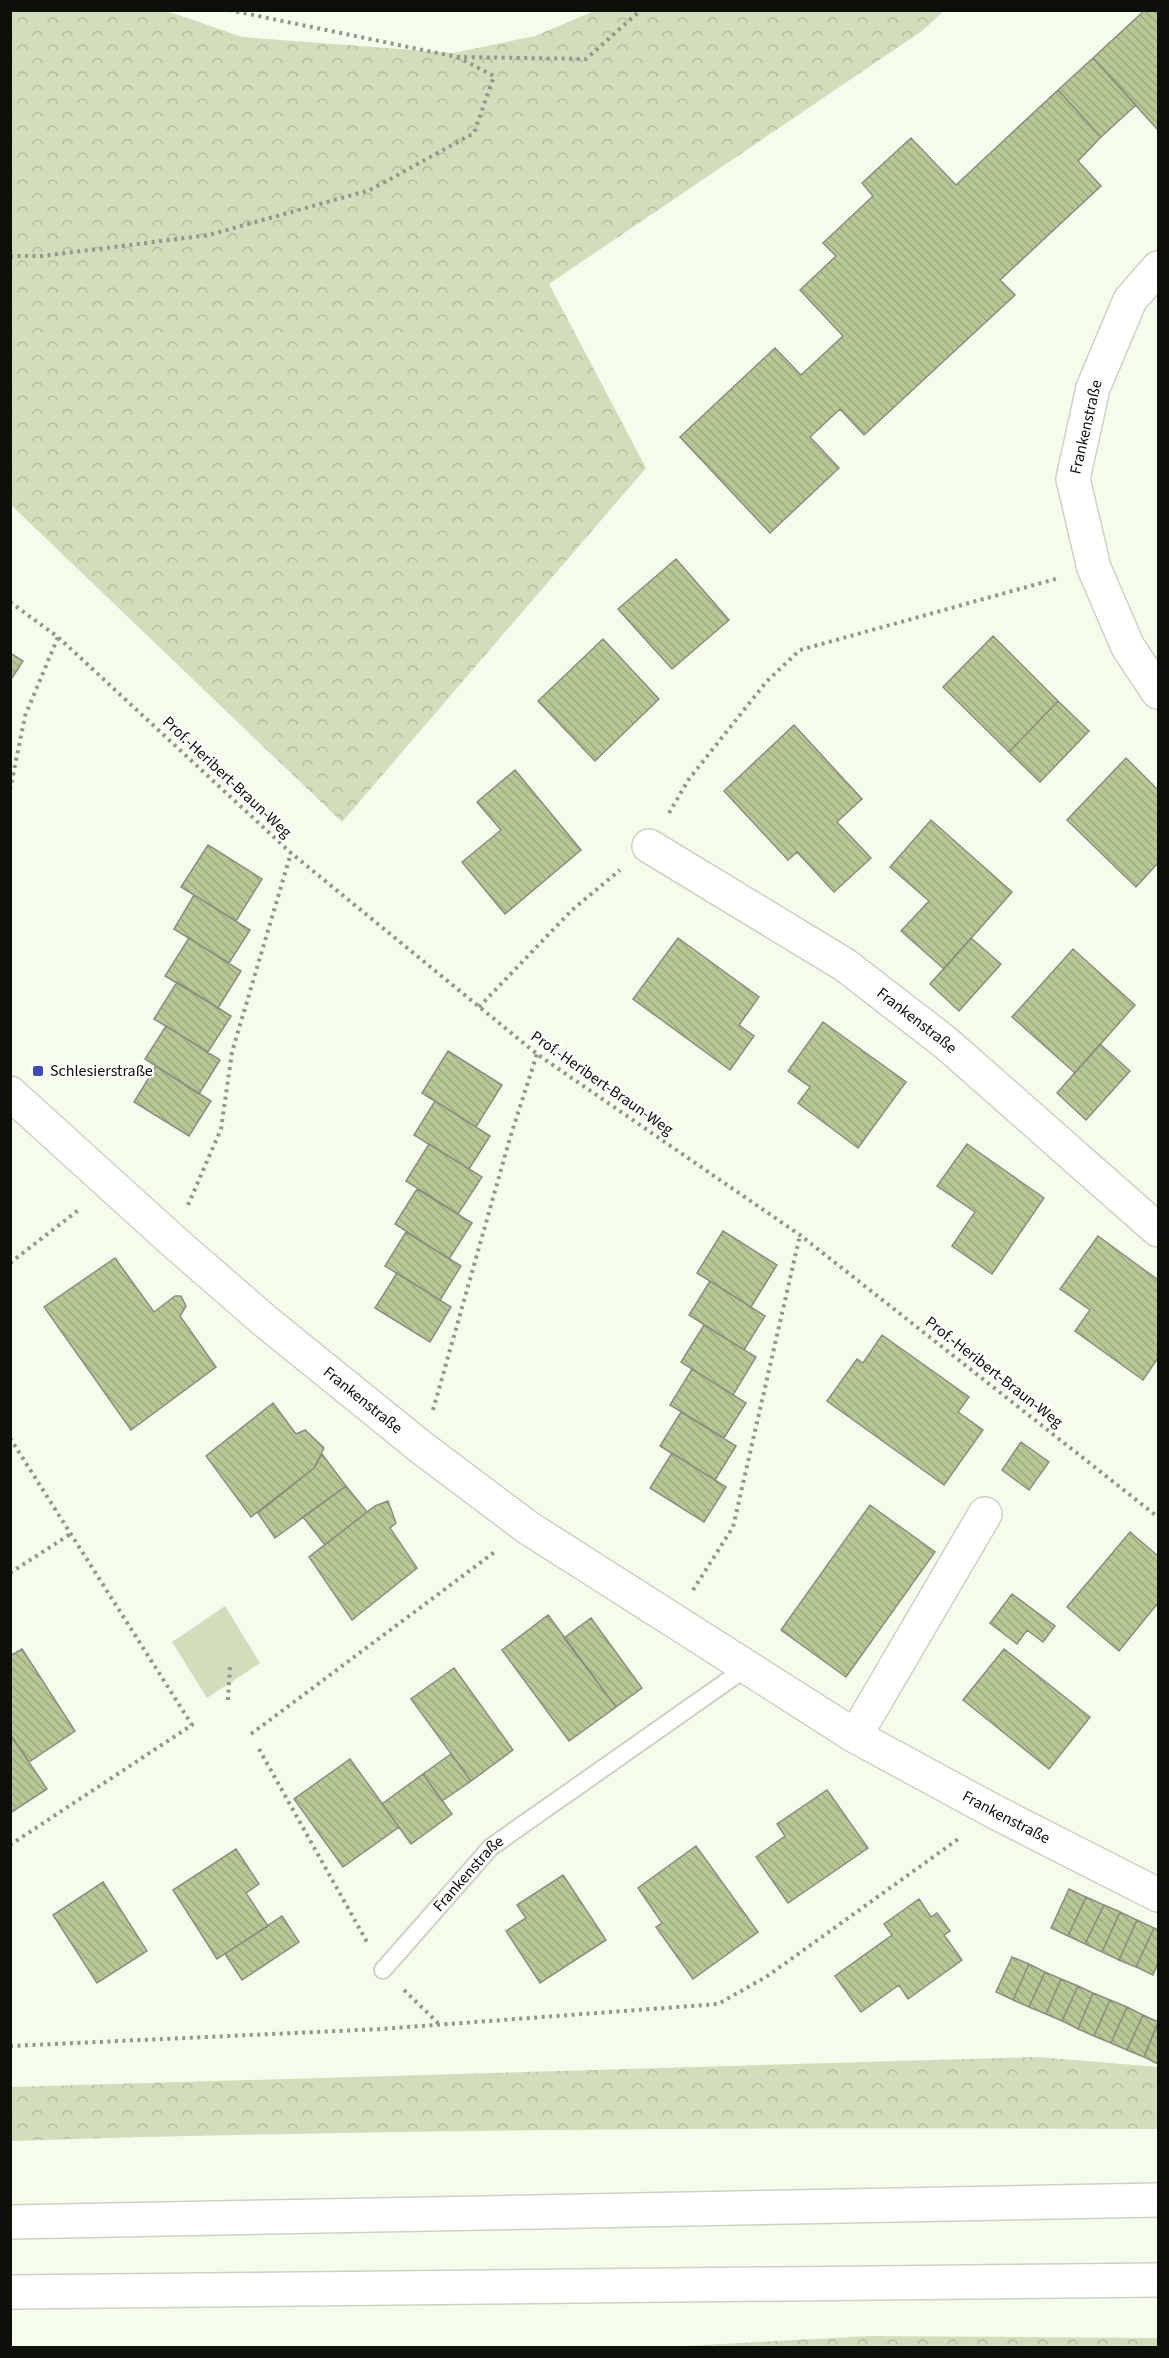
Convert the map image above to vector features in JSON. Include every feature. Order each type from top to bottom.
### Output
[{"type":"main road","name":"Frankenstraße","points":[[1158,268],[1130,300],[1093,388],[1073,479],[1094,568],[1128,647],[1158,692]]},
{"type":"main road","name":"Frankenstraße","points":[[649,846],[845,965],[946,1044],[1158,1230]]},
{"type":"main road","name":"Frankenstraße","points":[[10,1093],[265,1321],[422,1448],[527,1527],[855,1736],[995,1812],[1158,1895]]},
{"type":"main road","points":[[855,1736],[985,1514]]},
{"type":"main road","points":[[10,2222],[1158,2200]]},
{"type":"main road","points":[[10,2292],[1158,2280]]},
{"type":"lane","name":"Frankenstraße","points":[[383,1970],[491,1847],[746,1668]]},
{"type":"path","points":[[229,10],[457,57],[586,59],[641,10]]},
{"type":"path","points":[[10,255],[42,256],[209,235],[370,190],[474,133],[494,76],[457,57]]},
{"type":"path","points":[[689,779],[767,681],[800,650],[1094,568]]},
{"type":"path","name":"Prof.-Heribert-Braun-Weg","points":[[10,602],[58,637],[291,853],[537,1054],[800,1235],[1158,1517]]},
{"type":"path","points":[[10,790],[25,716],[58,637]]},
{"type":"path","points":[[173,1241],[221,1129],[232,1052],[291,853]]},
{"type":"path","points":[[479,1007],[572,910]]},
{"type":"path","points":[[422,1448],[510,1138],[537,1054]]},
{"type":"path","points":[[10,1263],[111,1184]]},
{"type":"path","points":[[673,1621],[734,1527],[800,1235]]},
{"type":"path","points":[[10,1438],[192,1725],[10,1845]]},
{"type":"path","points":[[252,1734],[527,1527]]},
{"type":"path","points":[[10,1573],[72,1533]]},
{"type":"path","points":[[228,1700],[230,1665]]},
{"type":"path","points":[[259,1749],[383,1970],[438,2023]]},
{"type":"path","points":[[10,2046],[381,2029],[717,2004],[766,1977],[995,1812]]},
{"type":"green space","points":[[10,11],[167,11],[242,37],[453,53],[535,36],[594,11],[944,11],[922,31],[549,284],[646,468],[342,822],[11,505]]},
{"type":"green space","points":[[225,1606],[260,1663],[207,1698],[172,1642]]},
{"type":"green space","points":[[1038,2057],[1158,2067],[1158,2129],[584,2130],[11,2141],[11,2087]]},
{"type":"green space","points":[[870,2336],[1158,2338],[1158,2347],[667,2347]]},
{"type":"building","points":[[1145,10],[1158,10],[1158,130],[1093,58]]},
{"type":"building","points":[[1093,58],[1136,105],[1101,137],[1058,90]]},
{"type":"building","points":[[1058,90],[1101,137],[1078,161],[1101,186],[1000,280],[1015,295],[864,435],[840,409],[810,437],[839,468],[770,533],[680,437],[775,348],[801,375],[843,336],[800,290],[836,256],[823,243],[873,196],[862,183],[911,138],[956,185]]},
{"type":"building","points":[[676,559],[729,620],[672,669],[618,609]]},
{"type":"building","points":[[993,636],[1058,701],[1009,752],[943,687]]},
{"type":"building","points":[[603,639],[659,699],[595,761],[538,701]]},
{"type":"building","points":[[10,653],[23,661],[10,681]]},
{"type":"building","points":[[1058,701],[1089,731],[1040,782],[1009,752]]},
{"type":"building","points":[[794,725],[862,799],[837,822],[871,858],[834,892],[797,852],[788,860],[724,791]]},
{"type":"building","points":[[1126,758],[1158,790],[1158,863],[1136,887],[1067,820]]},
{"type":"building","points":[[515,770],[581,850],[505,914],[462,862],[501,830],[477,802]]},
{"type":"building","points":[[931,820],[1012,892],[944,969],[901,931],[929,901],[890,867]]},
{"type":"building","points":[[208,845],[262,879],[236,921],[181,887]]},
{"type":"building","points":[[194,895],[250,930],[229,963],[174,929]]},
{"type":"building","points":[[189,938],[241,971],[218,1008],[165,976]]},
{"type":"building","points":[[678,938],[759,997],[739,1025],[754,1036],[730,1070],[633,999]]},
{"type":"building","points":[[971,938],[1001,964],[959,1011],[930,984]]},
{"type":"building","points":[[1073,949],[1135,1005],[1075,1073],[1012,1017]]},
{"type":"building","points":[[177,982],[231,1016],[208,1052],[154,1019]]},
{"type":"building","points":[[823,1022],[906,1082],[858,1148],[798,1103],[810,1087],[788,1071]]},
{"type":"building","points":[[166,1026],[220,1060],[199,1094],[145,1059]]},
{"type":"building","points":[[1100,1044],[1130,1071],[1086,1120],[1057,1093]]},
{"type":"building","points":[[448,1051],[502,1085],[476,1127],[422,1093]]},
{"type":"building","points":[[156,1066],[211,1101],[189,1136],[134,1102]]},
{"type":"building","points":[[435,1101],[490,1136],[469,1169],[414,1135]]},
{"type":"building","points":[[429,1144],[482,1177],[458,1214],[406,1181]]},
{"type":"building","points":[[967,1144],[1044,1198],[992,1274],[952,1246],[975,1212],[937,1186]]},
{"type":"building","points":[[417,1189],[472,1223],[449,1259],[395,1224]]},
{"type":"building","points":[[723,1231],[777,1265],[751,1307],[697,1273]]},
{"type":"building","points":[[406,1232],[461,1266],[440,1300],[385,1266]]},
{"type":"building","points":[[1098,1236],[1158,1280],[1158,1358],[1143,1380],[1075,1331],[1090,1310],[1060,1289]]},
{"type":"building","points":[[115,1258],[154,1312],[175,1296],[181,1296],[186,1306],[180,1316],[216,1367],[131,1430],[44,1307]]},
{"type":"building","points":[[397,1273],[451,1307],[430,1342],[375,1308]]},
{"type":"building","points":[[710,1281],[765,1316],[744,1350],[689,1315]]},
{"type":"building","points":[[704,1325],[756,1357],[733,1395],[681,1362]]},
{"type":"building","points":[[882,1335],[969,1397],[958,1412],[983,1430],[944,1485],[827,1401],[857,1359],[863,1363]]},
{"type":"building","points":[[692,1369],[746,1403],[724,1438],[670,1405]]},
{"type":"building","points":[[273,1403],[296,1434],[305,1430],[324,1448],[314,1468],[251,1517],[206,1456]]},
{"type":"building","points":[[681,1412],[736,1446],[715,1480],[660,1446]]},
{"type":"building","points":[[1021,1442],[1049,1462],[1029,1490],[1002,1470]]},
{"type":"building","points":[[672,1453],[726,1487],[704,1522],[650,1488]]},
{"type":"building","points":[[322,1454],[346,1486],[275,1538],[258,1513],[314,1468]]},
{"type":"building","points":[[346,1486],[367,1512],[325,1545],[303,1517]]},
{"type":"building","points":[[388,1501],[396,1523],[390,1528],[417,1568],[352,1620],[309,1557],[375,1506]]},
{"type":"building","points":[[870,1505],[935,1552],[846,1677],[781,1630]]},
{"type":"building","points":[[1130,1532],[1158,1556],[1158,1603],[1119,1651],[1067,1607]]},
{"type":"building","points":[[1012,1594],[1055,1626],[1043,1642],[1027,1630],[1017,1644],[990,1623]]},
{"type":"building","points":[[548,1615],[616,1707],[569,1741],[502,1650]]},
{"type":"building","points":[[591,1618],[642,1688],[616,1707],[564,1638]]},
{"type":"building","points":[[22,1649],[75,1731],[29,1762],[10,1734],[10,1656]]},
{"type":"building","points":[[1004,1649],[1090,1717],[1049,1769],[963,1700]]},
{"type":"building","points":[[454,1668],[513,1750],[471,1781],[411,1699]]},
{"type":"building","points":[[10,1734],[47,1789],[10,1813]]},
{"type":"building","points":[[451,1754],[471,1781],[442,1801],[423,1774]]},
{"type":"building","points":[[350,1759],[399,1827],[343,1867],[294,1799]]},
{"type":"building","points":[[423,1774],[452,1814],[411,1844],[382,1804]]},
{"type":"building","points":[[827,1790],[868,1848],[788,1903],[756,1857],[785,1836],[777,1824]]},
{"type":"building","points":[[696,1846],[758,1932],[693,1979],[656,1927],[662,1923],[638,1888]]},
{"type":"building","points":[[236,1849],[259,1884],[246,1893],[268,1926],[217,1959],[173,1890]]},
{"type":"building","points":[[563,1875],[606,1940],[540,1983],[506,1931],[526,1918],[517,1905]]},
{"type":"building","points":[[103,1882],[147,1951],[97,1983],[53,1915]]},
{"type":"building","points":[[1069,1889],[1086,1897],[1068,1936],[1051,1928]]},
{"type":"building","points":[[1086,1897],[1104,1905],[1085,1944],[1068,1936]]},
{"type":"building","points":[[919,1899],[931,1917],[937,1913],[950,1931],[944,1935],[962,1960],[908,1999],[899,1985],[861,2012],[835,1976],[892,1935],[884,1924]]},
{"type":"building","points":[[1104,1905],[1120,1912],[1102,1952],[1085,1944]]},
{"type":"building","points":[[1120,1912],[1137,1920],[1119,1960],[1102,1952]]},
{"type":"building","points":[[282,1916],[299,1942],[242,1980],[225,1954]]},
{"type":"building","points":[[1137,1920],[1154,1928],[1136,1967],[1119,1960]]},
{"type":"building","points":[[1154,1928],[1158,1930],[1158,1963],[1153,1975],[1136,1967]]},
{"type":"building","points":[[1012,1957],[1029,1964],[1013,2000],[996,1992]]},
{"type":"building","points":[[1029,1964],[1045,1972],[1029,2007],[1013,2000]]},
{"type":"building","points":[[1045,1972],[1061,1979],[1046,2014],[1029,2007]]},
{"type":"building","points":[[1061,1979],[1078,1986],[1062,2021],[1046,2014]]},
{"type":"building","points":[[1078,1986],[1093,1993],[1078,2029],[1062,2021]]},
{"type":"building","points":[[1093,1993],[1110,2000],[1094,2036],[1078,2029]]},
{"type":"building","points":[[1110,2000],[1127,2007],[1111,2043],[1094,2036]]},
{"type":"building","points":[[1127,2007],[1143,2015],[1127,2050],[1111,2043]]},
{"type":"building","points":[[1143,2015],[1158,2022],[1144,2057],[1127,2050]]},
{"type":"building","points":[[1158,2023],[1158,2064],[1144,2057]]},
{"type":"place","name":"Schlesierstraße","points":[[38,1071]]}]
